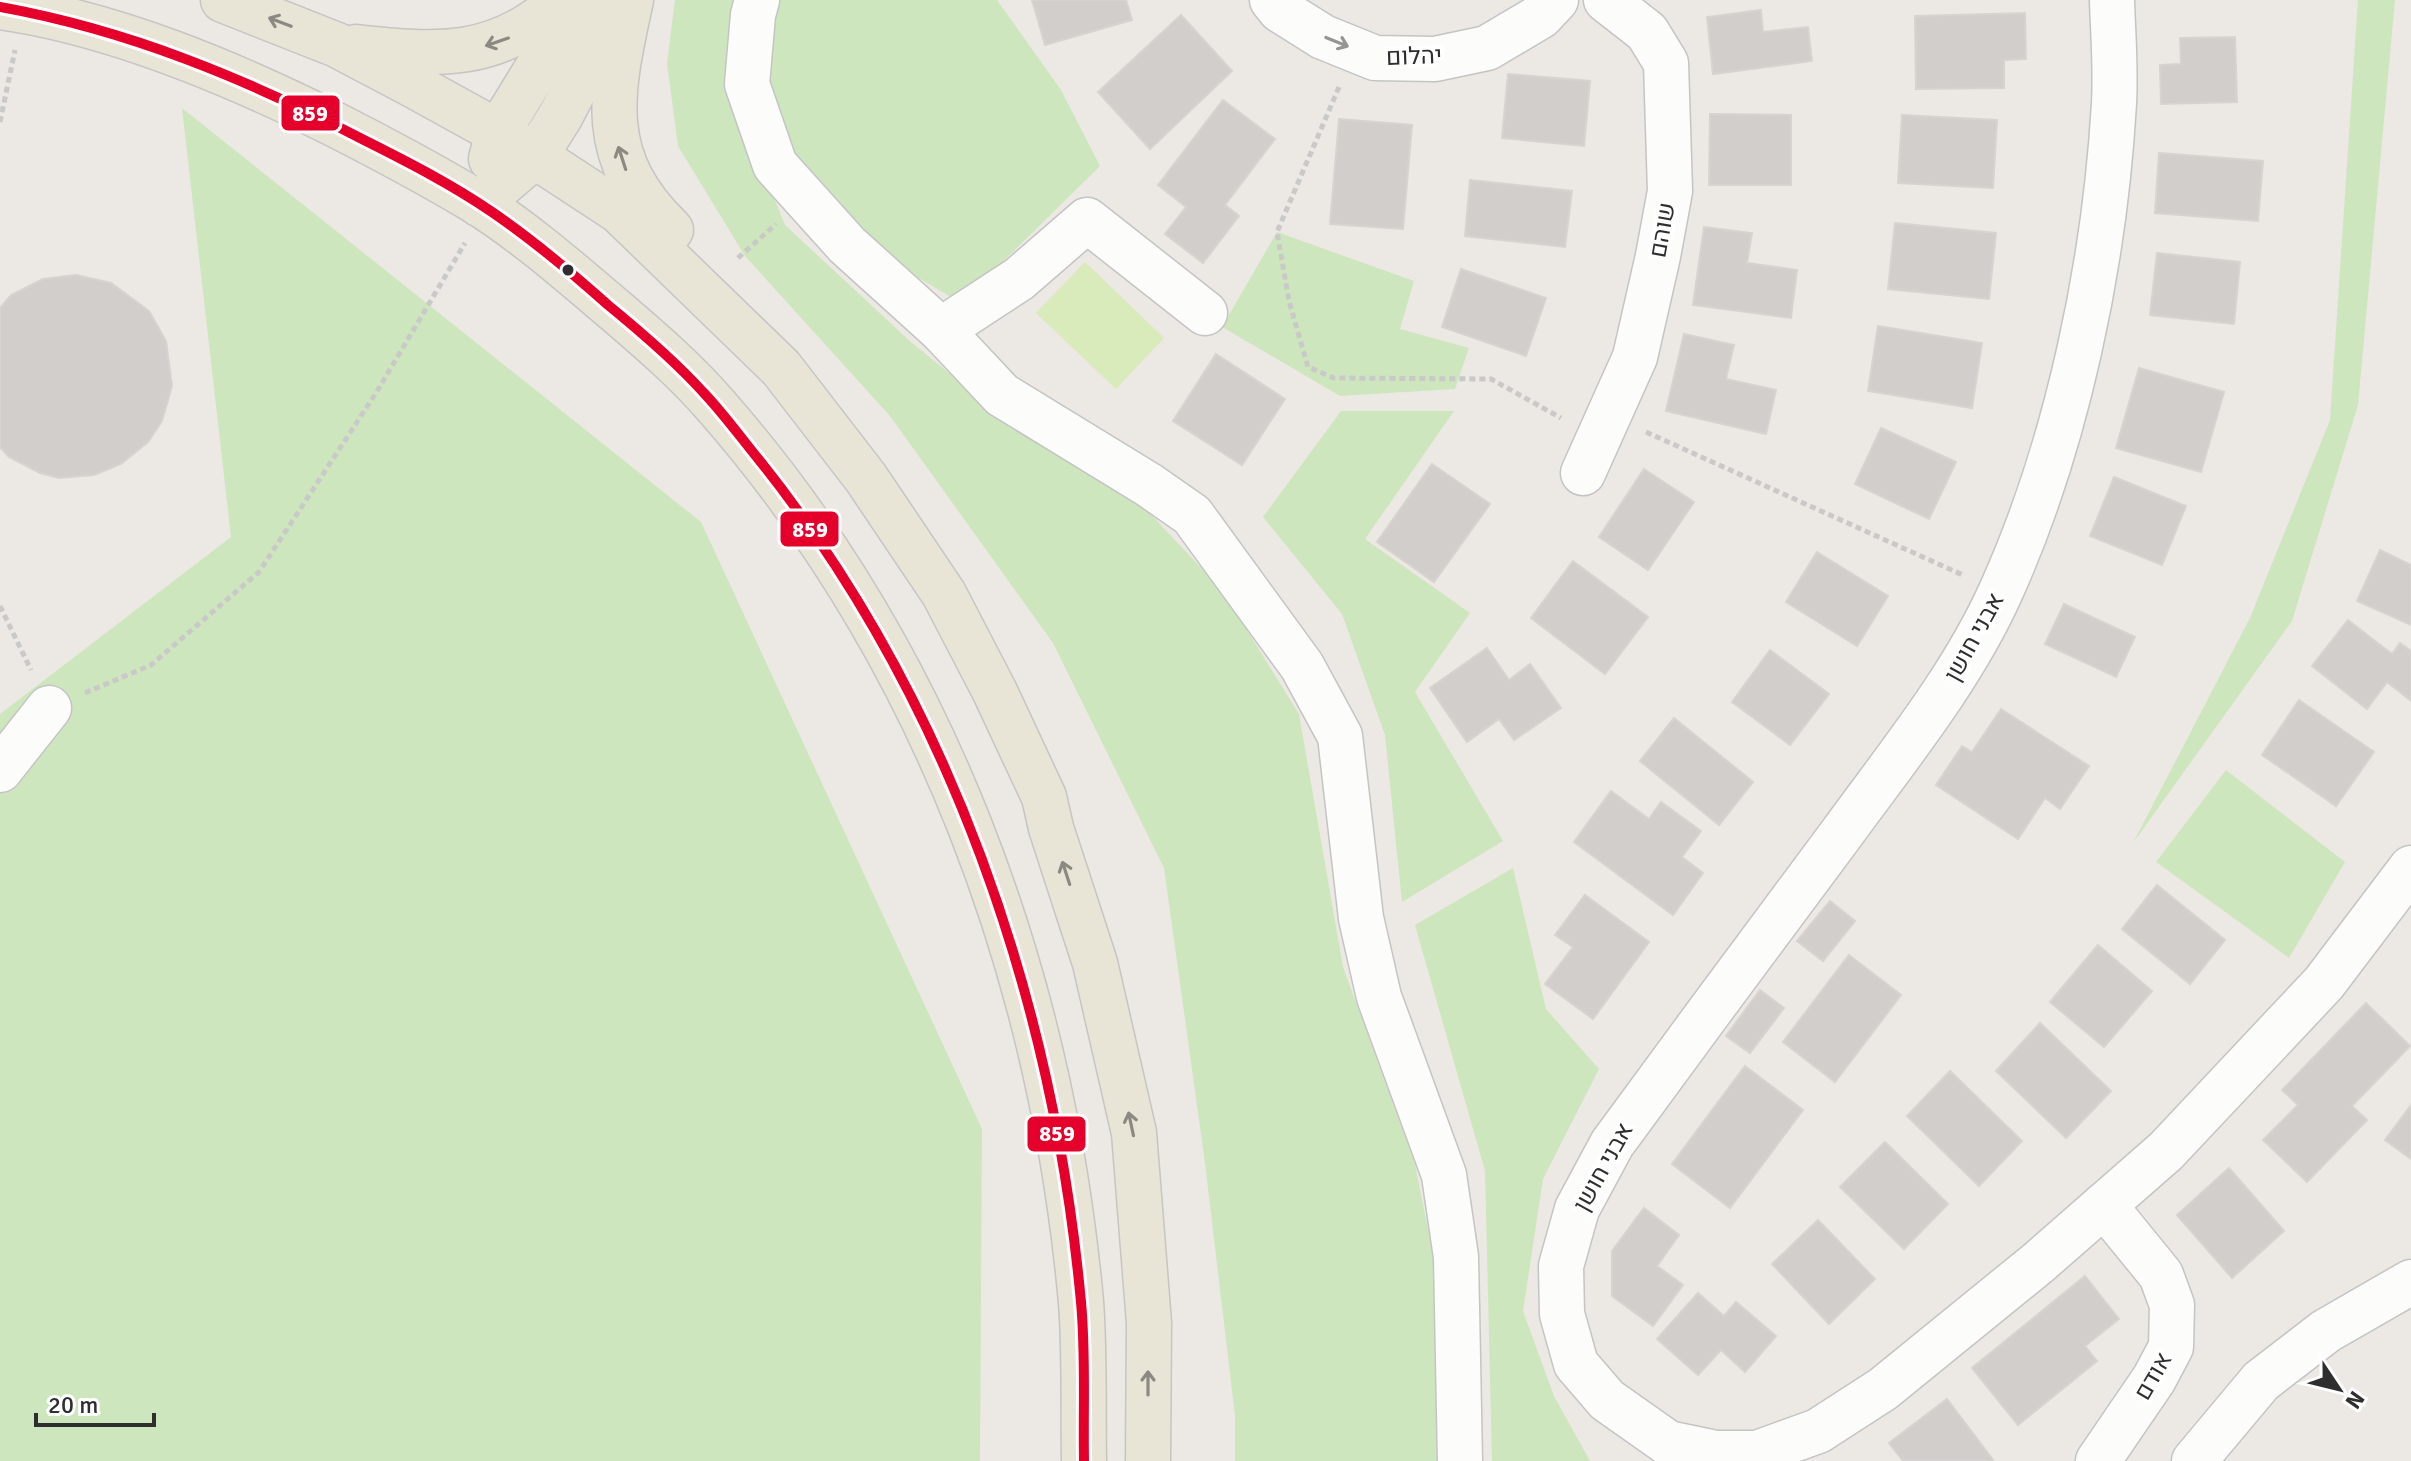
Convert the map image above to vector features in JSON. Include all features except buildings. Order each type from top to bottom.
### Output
[{"type":"main road","points":[[223,0],[337,45],[536,155],[619,211],[781,368],[866,478],[944,594],[995,692],[1044,797]]},
{"type":"main road","points":[[337,45],[400,52],[472,49],[502,42],[529,27],[562,0]]},
{"type":"main road","points":[[472,224],[498,132],[579,0]]},
{"type":"main road","points":[[472,224],[536,155],[560,117],[621,0]]},
{"type":"main road","points":[[631,0],[615,82],[614,123],[626,171],[637,191],[664,223],[747,303],[825,386],[890,471],[975,598],[1022,707],[1051,828],[1095,963],[1134,1133],[1149,1323],[1148,1461]]},
{"type":"main road","points":[[12,9],[139,41],[270,92],[369,142],[472,224],[554,258],[641,332],[715,405],[788,496],[865,608],[926,725],[981,850],[1023,978],[1060,1142],[1081,1306],[1084,1461]]},
{"type":"street","points":[[757,0],[747,84],[775,165],[847,245],[941,330],[1002,395],[1149,485],[1192,515],[1302,666],[1340,736],[1361,918],[1379,997],[1444,1175],[1456,1257],[1460,1461]]},
{"type":"street","name":"יהלום","points":[[1272,0],[1280,10],[1323,37],[1375,58],[1435,59],[1487,48],[1541,16],[1556,0]]},
{"type":"street","name":"שוהם","points":[[1597,442],[1635,357],[1670,191],[1666,63],[1647,32],[1606,0]]},
{"type":"street","name":"אבני חושן","points":[[2112,0],[2114,101],[2101,241],[2077,359],[2041,489],[2000,592],[1953,676],[1884,775],[1612,1144],[1577,1209],[1561,1266],[1562,1314],[1576,1364],[1607,1400],[1668,1443],[1716,1453],[1757,1453],[1818,1431],[1883,1389],[2038,1263],[2166,1151],[2324,983],[2411,868]]},
{"type":"street","points":[[941,330],[1019,279],[1087,220],[1205,313]]},
{"type":"street","points":[[0,770],[49,708]]},
{"type":"street","name":"אודם","points":[[2098,1461],[2154,1379],[2171,1347],[2172,1305],[2161,1275],[2104,1205]]},
{"type":"street","points":[[2194,1461],[2261,1381],[2326,1331],[2411,1282]]},
{"type":"path","points":[[0,122],[12,9]]},
{"type":"path","points":[[1355,49],[1277,232],[1289,301],[1308,367],[1334,378],[1491,379],[1597,442],[2000,592]]},
{"type":"path","points":[[0,606],[49,708],[151,665],[259,572],[376,393],[472,224]]},
{"type":"green space","points":[[675,0],[740,0],[742,119],[785,225],[912,343],[1020,430],[1142,505],[1222,590],[1299,714],[1343,967],[1415,1164],[1442,1300],[1443,1461],[1235,1461],[1235,1416],[1205,1163],[1164,868],[1053,643],[890,416],[745,256],[678,146],[667,63]]},
{"type":"green space","points":[[780,0],[997,0],[1061,90],[1100,166],[961,303],[890,261],[783,142],[764,58]]},
{"type":"green space","points":[[2358,0],[2395,0],[2358,405],[2292,621],[2133,843],[2250,618],[2330,420]]},
{"type":"green space","points":[[182,108],[701,522],[982,1129],[980,1461],[0,1461],[0,714],[231,537]]},
{"type":"green space","points":[[1277,232],[1414,281],[1400,329],[1469,348],[1455,389],[1340,396],[1222,327]]},
{"type":"green space","points":[[1085,262],[1164,338],[1116,389],[1036,313]]},
{"type":"green space","points":[[1341,411],[1454,411],[1365,539],[1470,613],[1415,692],[1503,841],[1402,902],[1385,735],[1342,614],[1263,517]]},
{"type":"green space","points":[[2226,770],[2345,862],[2289,958],[2156,862]]},
{"type":"green space","points":[[1513,868],[1546,1009],[1599,1069],[1543,1179],[1523,1311],[1554,1396],[1590,1461],[1492,1461],[1485,1171],[1415,925]]},
{"type":"transit line","name":"859","points":[[0,7],[94,29],[231,77],[319,117],[461,192],[537,245],[657,347],[711,400],[760,461],[827,553],[886,650],[938,752],[981,858],[1017,966],[1046,1077],[1067,1189],[1083,1322],[1084,1461]]}]
